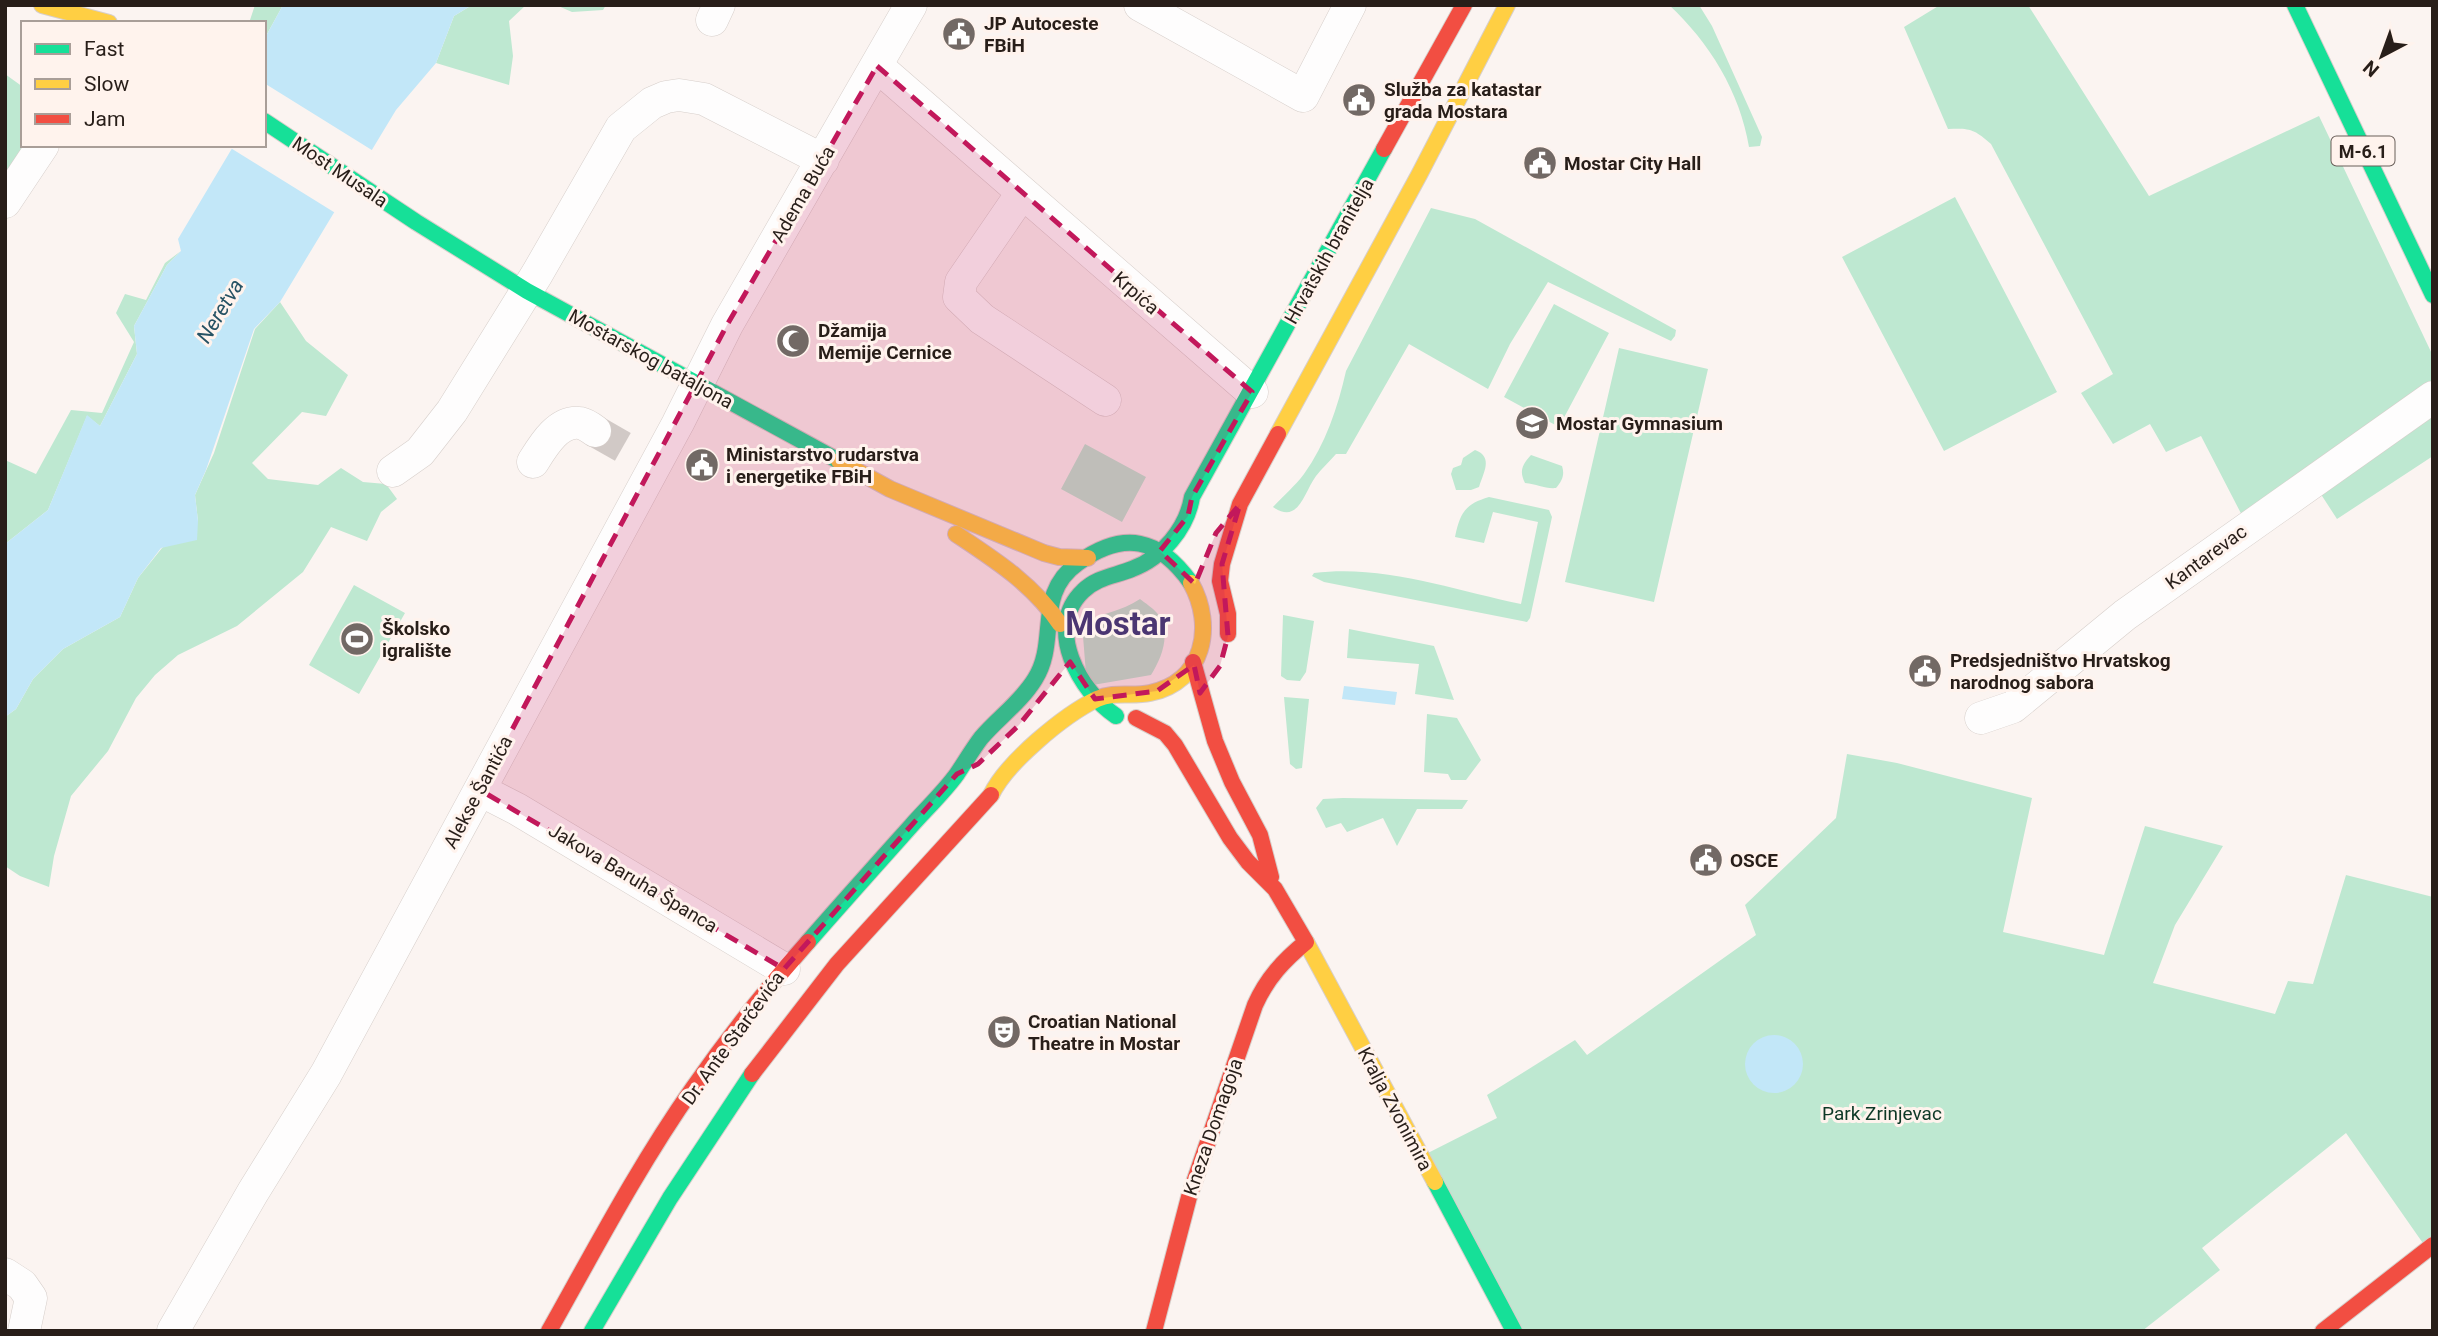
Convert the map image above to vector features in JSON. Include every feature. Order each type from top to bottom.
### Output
[{"type":"main road","points":[[42,5],[102,21]]},
{"type":"main road","name":"Hrvatskih branitelja","points":[[1160,551],[1188,516],[1192,497],[1464,5]]},
{"type":"main road","points":[[1211,544],[1216,533],[1240,504],[1419,175],[1507,5]]},
{"type":"main road","name":"M-6.1","points":[[2295,5],[2433,295]]},
{"type":"main road","name":"Most Musala","points":[[266,122],[416,222]]},
{"type":"main road","name":"Mostarskog bataljona","points":[[416,222],[527,291],[890,489],[1011,572],[1041,596],[1066,635]]},
{"type":"main road","name":"Mostarskog bataljona","points":[[890,489],[1044,554],[1088,558]]},
{"type":"main road","name":"Hrvatskih branitelja","points":[[1169,515],[1192,497]]},
{"type":"main road","points":[[1225,652],[1228,614],[1220,581],[1222,564],[1240,504]]},
{"type":"main road","points":[[1138,541],[1156,529]]},
{"type":"main road","points":[[1138,541],[1160,551],[1184,573],[1198,596]]},
{"type":"main road","name":"Dr. Ante Starčevića","points":[[548,1331],[625,1196],[693,1088],[784,969],[957,774],[969,753],[1038,673],[1043,658],[1048,605],[1064,576],[1073,566],[1117,543],[1138,541]]},
{"type":"main road","points":[[1160,551],[1146,564],[1105,577],[1083,590],[1070,608],[1066,635],[1075,669],[1095,699],[1107,711],[1116,716],[1136,718],[1166,715]]},
{"type":"main road","points":[[592,1331],[657,1218],[729,1105],[817,987],[989,798],[1000,777],[1095,699],[1111,694],[1146,694],[1157,691],[1177,680],[1193,662],[1201,649],[1203,637],[1204,625],[1198,596],[1202,567]]},
{"type":"main road","points":[[1059,676],[1070,654]]},
{"type":"main road","name":"Kralja Zvonimira","points":[[1193,662],[1196,697],[1223,761],[1260,835],[1275,889]]},
{"type":"main road","points":[[1196,697],[1213,676]]},
{"type":"main road","points":[[1095,724],[1116,716]]},
{"type":"main road","name":"Kralja Zvonimira","points":[[1136,718],[1152,724],[1170,739],[1230,838],[1248,862],[1275,889],[1514,1331]]},
{"type":"main road","name":"Dr. Ante Starčevića","points":[[957,774],[978,764],[994,748]]},
{"type":"main road","points":[[989,798],[1016,784]]},
{"type":"main road","name":"Kneza Domagoja","points":[[1154,1331],[1189,1197],[1255,1005],[1269,976],[1306,942]]},
{"type":"main road","points":[[2323,1331],[2433,1245]]},
{"type":"street","name":"Adema Buća","points":[[698,384],[727,326],[911,5]]},
{"type":"street","points":[[1140,5],[1303,96],[1350,5]]},
{"type":"street","name":"Krpića","points":[[877,66],[1252,392]]},
{"type":"street","points":[[393,471],[420,452],[452,411],[527,291],[621,128],[652,103],[679,95],[704,99],[823,160]]},
{"type":"street","points":[[5,202],[42,147]]},
{"type":"street","points":[[1022,193],[961,282],[959,297],[982,319],[1105,400]]},
{"type":"street","name":"Alekse Šantića","points":[[173,1331],[326,1074],[480,789],[644,458],[698,384]]},
{"type":"street","name":"Kantarevac","points":[[1981,718],[2013,707],[2125,615],[2433,397]]},
{"type":"street","points":[[533,462],[543,444],[567,424],[581,423],[596,430]]},
{"type":"street","name":"Jakova Baruha Španca","points":[[480,789],[784,969]]},
{"type":"street","points":[[5,1274],[22,1285],[31,1298],[24,1331]]},
{"type":"highlighted area","points":[[877,66],[1252,392],[1192,497],[1188,516],[1160,551],[1195,584],[1216,533],[1240,504],[1222,564],[1228,636],[1220,666],[1200,693],[1194,665],[1157,691],[1095,699],[1070,662],[1019,725],[978,764],[957,774],[784,969],[480,790],[727,325]]},
{"type":"green space","points":[[255,5],[283,5],[266,36],[266,21],[250,21]]},
{"type":"green space","points":[[472,5],[526,5],[509,21],[513,56],[509,85],[436,63],[454,16]]},
{"type":"green space","points":[[556,5],[606,5],[603,10],[572,12]]},
{"type":"green space","points":[[1669,5],[1699,5],[1712,26],[1762,137],[1760,146],[1749,147],[1738,107],[1721,69],[1684,19]]},
{"type":"green space","points":[[1940,5],[2028,5],[2149,196],[2319,116],[2433,356],[2433,456],[2337,519],[2313,482],[2248,527],[2201,436],[2166,452],[2150,424],[2113,444],[2081,393],[2113,374],[1991,144],[1971,130],[1948,129],[1904,27]]},
{"type":"green space","points":[[5,74],[21,86],[21,147],[35,147],[5,190]]},
{"type":"green space","points":[[1955,197],[2057,392],[1944,451],[1842,257]]},
{"type":"green space","points":[[1431,208],[1475,219],[1676,330],[1675,336],[1671,341],[1548,282],[1510,344],[1488,389],[1409,344],[1346,454],[1336,454],[1323,467],[1295,509],[1289,512],[1273,507],[1312,463],[1335,412],[1346,371]]},
{"type":"green space","points":[[181,251],[167,265],[134,326],[137,354],[100,426],[87,416],[48,510],[5,544],[5,460],[36,474],[71,410],[102,413],[134,342],[116,313],[125,294],[146,300],[165,263]]},
{"type":"green space","points":[[280,302],[306,341],[348,375],[326,416],[302,412],[252,463],[268,479],[318,485],[341,468],[363,482],[386,484],[397,499],[381,512],[367,541],[331,527],[303,572],[237,626],[178,655],[155,675],[136,698],[108,751],[71,796],[54,856],[49,887],[20,876],[5,866],[5,717],[16,709],[33,679],[63,649],[120,617],[138,578],[162,548],[198,521],[195,495],[214,453],[255,329]]},
{"type":"green space","points":[[1554,304],[1609,333],[1559,427],[1504,397]]},
{"type":"green space","points":[[1619,348],[1708,369],[1654,602],[1565,582]]},
{"type":"green space","points":[[1085,444],[1146,477],[1122,522],[1061,489]]},
{"type":"green space","points":[[1475,450],[1481,453],[1486,461],[1479,487],[1456,490],[1451,474],[1453,468],[1461,465],[1463,458]]},
{"type":"green space","points":[[1531,455],[1562,466],[1562,478],[1556,488],[1525,483],[1522,468]]},
{"type":"green space","points":[[1489,497],[1549,510],[1552,517],[1527,622],[1324,582],[1312,576],[1314,573],[1340,571],[1392,575],[1521,604],[1538,522],[1493,512],[1484,543],[1455,537],[1459,522],[1469,506]]},
{"type":"green space","name":"Školsko igralište","points":[[354,585],[405,613],[359,694],[309,665]]},
{"type":"green space","points":[[1140,599],[1157,613],[1164,629],[1162,653],[1151,675],[1087,686],[1082,624]]},
{"type":"green space","points":[[1283,615],[1314,621],[1306,672],[1300,681],[1287,680],[1281,676]]},
{"type":"green space","points":[[1349,629],[1434,646],[1454,700],[1415,694],[1419,664],[1347,658]]},
{"type":"green space","points":[[1284,697],[1309,699],[1302,768],[1296,769],[1290,764]]},
{"type":"green space","points":[[1427,714],[1457,718],[1481,760],[1466,780],[1451,780],[1448,774],[1424,772]]},
{"type":"green space","name":"Park Zrinjevac","points":[[1847,754],[1897,763],[2032,798],[2003,932],[2104,955],[2145,826],[2223,846],[2175,925],[2153,983],[2275,1014],[2288,981],[2313,984],[2346,875],[2433,897],[2433,1245],[2427,1249],[2346,1133],[2202,1248],[2220,1270],[2142,1331],[1517,1331],[1420,1157],[1497,1118],[1487,1095],[1575,1040],[1587,1055],[1756,935],[1745,905],[1836,818]]},
{"type":"green space","points":[[1323,799],[1468,800],[1462,809],[1417,809],[1397,846],[1383,818],[1347,832],[1341,823],[1326,828],[1316,808]]},
{"type":"water","name":"Neretva","points":[[283,5],[472,5],[454,16],[436,63],[396,110],[280,302],[254,329],[195,495],[197,540],[161,548],[138,578],[120,617],[63,649],[33,679],[16,709],[5,717],[5,544],[48,510],[87,415],[100,426],[137,354],[134,326],[167,265],[181,251],[178,239],[233,147],[266,147],[266,36]]},
{"type":"water","points":[[1344,686],[1397,692],[1395,705],[1342,699]]},
{"type":"water","points":[[1774,1035],[1790,1040],[1798,1048],[1803,1064],[1798,1080],[1790,1088],[1774,1093],[1758,1088],[1750,1080],[1745,1064],[1750,1048],[1758,1040]]},
{"type":"pier","points":[[266,84],[375,152],[337,214],[229,147],[266,147]]},
{"type":"tunnel","points":[[595,431],[632,452]]},
{"type":"traffic: fast","points":[[2295,5],[2433,295]]},
{"type":"traffic: fast","points":[[266,122],[416,222],[527,291],[839,461]]},
{"type":"traffic: fast","points":[[1116,716],[1090,692],[1071,658],[1067,623],[1072,606],[1083,591],[1094,583],[1143,564],[1163,550],[1179,531],[1192,497],[1384,149]]},
{"type":"traffic: fast","points":[[808,942],[946,787],[981,738],[1016,703],[1035,679],[1046,649],[1051,603],[1065,575],[1095,553],[1126,543],[1153,548],[1166,556],[1191,583]]},
{"type":"traffic: fast","points":[[592,1331],[670,1198],[752,1074]]},
{"type":"traffic: fast","points":[[1435,1182],[1514,1331]]},
{"type":"traffic: slow","points":[[42,5],[102,21]]},
{"type":"traffic: slow","points":[[1278,434],[1419,175],[1507,5]]},
{"type":"traffic: slow","points":[[839,461],[890,489],[1044,553],[1059,557],[1088,558]]},
{"type":"traffic: slow","points":[[956,534],[1026,585],[1060,624]]},
{"type":"traffic: slow","points":[[991,795],[1023,754],[1084,706],[1110,695],[1150,693],[1168,687],[1183,677],[1200,650],[1203,634],[1202,617],[1191,583]]},
{"type":"traffic: slow","points":[[1306,942],[1435,1182]]},
{"type":"traffic: jam","points":[[1384,149],[1464,5]]},
{"type":"traffic: jam","points":[[1228,634],[1228,614],[1220,581],[1222,564],[1240,504],[1278,434]]},
{"type":"traffic: jam","points":[[1193,662],[1215,741],[1232,782],[1260,835],[1271,877]]},
{"type":"traffic: jam","points":[[1136,718],[1165,733],[1175,745],[1230,838],[1248,862],[1275,889],[1306,942]]},
{"type":"traffic: jam","points":[[752,1074],[837,964],[991,795]]},
{"type":"traffic: jam","points":[[549,1331],[673,1117],[734,1032],[808,942]]},
{"type":"traffic: jam","points":[[1154,1331],[1189,1197],[1255,1005],[1277,970],[1306,942]]},
{"type":"traffic: jam","points":[[2323,1331],[2433,1245]]},
{"type":"place","name":"JP Autoceste FBiH","points":[[959,34]]},
{"type":"place","name":"Služba za katastar grada Mostara","points":[[1359,100]]},
{"type":"place","name":"Mostar City Hall","points":[[1540,163]]},
{"type":"place","name":"Džamija Memije Cernice","points":[[793,341]]},
{"type":"place","name":"Mostar Gymnasium","points":[[1532,423]]},
{"type":"place","name":"Ministarstvo rudarstva i energetike FBiH","points":[[702,465]]},
{"type":"place","name":"Školsko igralište","points":[[357,639]]},
{"type":"place","name":"Predsjedništvo Hrvatskog narodnog sabora","points":[[1925,671]]},
{"type":"place","name":"OSCE","points":[[1706,860]]},
{"type":"place","name":"Croatian National Theatre in Mostar","points":[[1004,1032]]},
{"type":"district","name":"Mostar","points":[[1118,623]]}]
